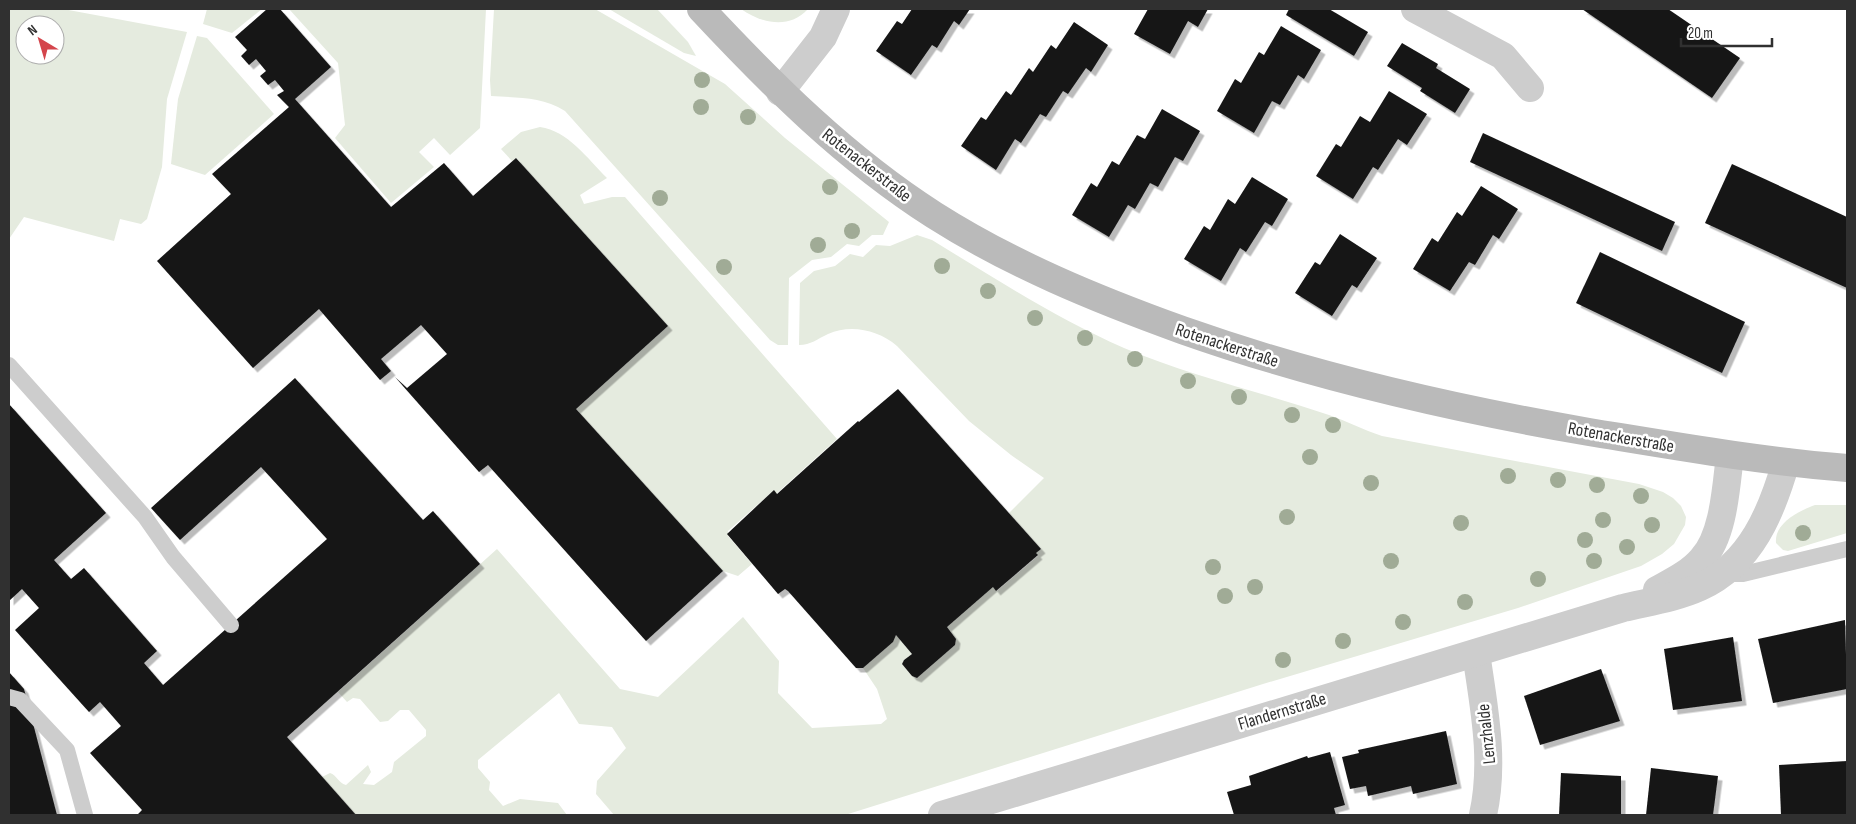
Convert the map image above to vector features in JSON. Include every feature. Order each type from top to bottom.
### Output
[{"type":"main road","name":"Rotenackerstraße","points":[[701,9],[780,92],[851,156],[936,216],[1010,258],[1121,308],[1234,348],[1373,388],[1488,414],[1730,455],[1847,468]]},
{"type":"street","points":[[780,92],[823,37],[836,9]]},
{"type":"street","points":[[1415,9],[1503,56],[1530,88]]},
{"type":"street","name":"Flandernstraße","points":[[1623,608],[1688,571],[1709,550],[1724,501],[1730,455]]},
{"type":"street","name":"Flandernstraße","points":[[942,815],[1623,608],[1684,593],[1702,586],[1720,574],[1747,549],[1760,531],[1775,501],[1786,462]]},
{"type":"street","name":"Lenzhalde","points":[[1476,653],[1489,745],[1490,774],[1483,815]]},
{"type":"lane","points":[[9,365],[145,517],[173,557],[231,625]]},
{"type":"lane","points":[[1720,574],[1743,574],[1847,549]]},
{"type":"lane","points":[[9,697],[20,700],[67,750],[85,815]]},
{"type":"shaded area","points":[[9,9],[63,9],[187,32],[167,99],[162,167],[147,219],[141,224],[120,219],[114,241],[24,217],[9,239]]},
{"type":"shaded area","points":[[207,9],[262,9],[232,33],[203,24]]},
{"type":"shaded area","points":[[289,9],[486,9],[480,128],[450,155],[434,138],[419,152],[434,167],[391,203],[335,138],[345,125],[338,63]]},
{"type":"shaded area","points":[[494,9],[595,9],[725,84],[785,138],[889,222],[883,235],[872,235],[859,246],[847,244],[831,257],[812,260],[789,278],[788,345],[778,345],[770,340],[565,111],[538,100],[491,96],[490,80]]},
{"type":"shaded area","points":[[609,9],[657,9],[688,42],[696,56],[684,53]]},
{"type":"shaded area","points":[[741,9],[808,9],[792,20],[775,22],[757,18]]},
{"type":"shaded area","points":[[197,36],[207,38],[274,114],[205,175],[171,164],[178,99]]},
{"type":"shaded area","points":[[540,127],[559,134],[576,146],[607,178],[580,195],[584,204],[612,197],[625,197],[837,439],[776,494],[773,491],[728,531],[728,536],[752,564],[738,576],[723,571],[576,409],[668,326],[516,158],[512,161],[501,149],[521,132]]},
{"type":"shaded area","points":[[917,235],[932,240],[1074,324],[1149,358],[1329,415],[1382,436],[1639,484],[1663,492],[1673,498],[1681,506],[1686,517],[1685,525],[1674,544],[1662,554],[1641,566],[1518,608],[1263,684],[845,815],[614,815],[596,794],[597,781],[626,748],[612,727],[579,724],[559,693],[478,760],[478,768],[490,782],[489,790],[503,806],[520,799],[558,803],[567,815],[356,815],[322,777],[330,773],[346,785],[368,765],[371,772],[363,784],[374,785],[392,772],[394,762],[426,736],[426,730],[409,710],[400,710],[388,721],[380,722],[360,699],[353,698],[347,702],[338,692],[497,549],[620,689],[658,697],[743,617],[779,661],[778,693],[812,728],[881,724],[887,719],[877,689],[863,668],[893,642],[896,635],[912,654],[902,664],[912,676],[917,678],[955,645],[956,639],[947,627],[993,587],[997,591],[1038,556],[1036,553],[1041,549],[1009,513],[1044,478],[1011,455],[969,421],[890,340],[864,330],[846,329],[828,334],[811,343],[799,345],[800,283],[814,271],[835,266],[850,254],[863,257],[876,245],[890,246]]},
{"type":"shaded area","points":[[1815,505],[1847,505],[1847,533],[1788,551],[1783,550],[1776,543],[1779,529],[1795,514]]},
{"type":"building","points":[[267,9],[280,9],[331,67],[295,99],[391,207],[444,163],[473,196],[516,158],[668,326],[576,409],[723,571],[646,641],[488,465],[479,472],[395,377],[407,388],[447,354],[421,325],[381,359],[391,371],[380,380],[319,309],[253,368],[157,261],[231,194],[212,174],[289,107],[277,95],[284,91],[275,80],[268,85],[260,76],[266,71],[256,59],[249,65],[241,56],[247,50],[235,37]]},
{"type":"building","points":[[912,9],[970,9],[959,25],[954,21],[937,48],[932,45],[911,75],[876,51],[897,21],[902,24]]},
{"type":"building","points":[[1148,9],[1208,9],[1198,27],[1188,21],[1170,54],[1134,34]]},
{"type":"building","points":[[1289,9],[1329,9],[1368,32],[1354,56],[1286,15]]},
{"type":"building","points":[[1582,9],[1668,9],[1740,58],[1712,98]]},
{"type":"building","points":[[1074,22],[1108,45],[1091,72],[1086,68],[1068,94],[1063,91],[1046,117],[1040,114],[1021,143],[1015,139],[996,170],[961,146],[981,117],[986,120],[1006,91],[1011,95],[1029,68],[1033,72],[1051,45],[1056,49]]},
{"type":"building","points":[[1281,26],[1321,50],[1304,79],[1298,75],[1280,105],[1272,101],[1254,133],[1217,111],[1235,79],[1241,83],[1259,52],[1264,55]]},
{"type":"building","points":[[1402,43],[1438,64],[1436,68],[1470,89],[1455,113],[1420,91],[1422,88],[1387,66]]},
{"type":"building","points":[[1389,91],[1427,114],[1407,145],[1398,139],[1378,170],[1373,167],[1353,199],[1316,176],[1336,144],[1341,147],[1360,116],[1370,122]]},
{"type":"building","points":[[1162,109],[1200,131],[1183,161],[1175,157],[1158,187],[1150,183],[1135,209],[1128,205],[1109,237],[1072,215],[1091,183],[1097,187],[1112,161],[1119,165],[1137,135],[1145,139]]},
{"type":"building","points":[[1483,133],[1675,222],[1662,251],[1470,162]]},
{"type":"building","points":[[1732,164],[1847,217],[1847,288],[1705,223]]},
{"type":"building","points":[[1252,177],[1288,199],[1272,226],[1265,222],[1246,252],[1240,248],[1221,281],[1184,259],[1204,226],[1210,230],[1228,199],[1235,204]]},
{"type":"building","points":[[1481,186],[1518,209],[1499,239],[1493,235],[1475,265],[1469,262],[1450,291],[1413,269],[1432,238],[1438,242],[1457,212],[1462,216]]},
{"type":"building","points":[[1340,234],[1377,258],[1357,288],[1352,285],[1332,316],[1295,293],[1315,262],[1320,265]]},
{"type":"building","points":[[1600,252],[1745,322],[1722,373],[1576,303]]},
{"type":"building","points":[[295,378],[423,520],[433,511],[480,564],[287,737],[356,815],[137,815],[142,810],[90,753],[121,726],[100,702],[89,712],[15,630],[39,608],[22,589],[9,601],[9,404],[106,513],[54,560],[71,579],[84,568],[157,651],[144,663],[163,685],[327,539],[261,467],[180,540],[151,508]]},
{"type":"building","points":[[898,389],[1041,549],[1036,553],[1038,555],[996,591],[993,587],[947,627],[956,639],[955,645],[917,678],[912,676],[902,664],[912,654],[896,635],[893,642],[863,668],[856,668],[788,591],[785,589],[778,594],[727,534],[774,490],[777,494],[858,421]]},
{"type":"building","points":[[1845,620],[1847,689],[1773,703],[1758,639]]},
{"type":"building","points":[[1733,637],[1742,701],[1673,710],[1664,649]]},
{"type":"building","points":[[1601,669],[1620,721],[1540,745],[1524,696]]},
{"type":"building","points":[[9,672],[24,689],[57,815],[9,815]]},
{"type":"building","points":[[1446,731],[1457,784],[1413,794],[1411,786],[1368,796],[1366,786],[1350,789],[1342,757],[1359,753],[1358,750]]},
{"type":"building","points":[[1330,752],[1345,805],[1334,808],[1336,815],[1234,815],[1227,792],[1251,785],[1249,776],[1307,756],[1308,758]]},
{"type":"building","points":[[1847,761],[1847,815],[1781,815],[1779,765]]},
{"type":"building","points":[[1651,768],[1718,776],[1713,815],[1646,815]]},
{"type":"building","points":[[1561,773],[1621,776],[1621,815],[1559,815]]}]
